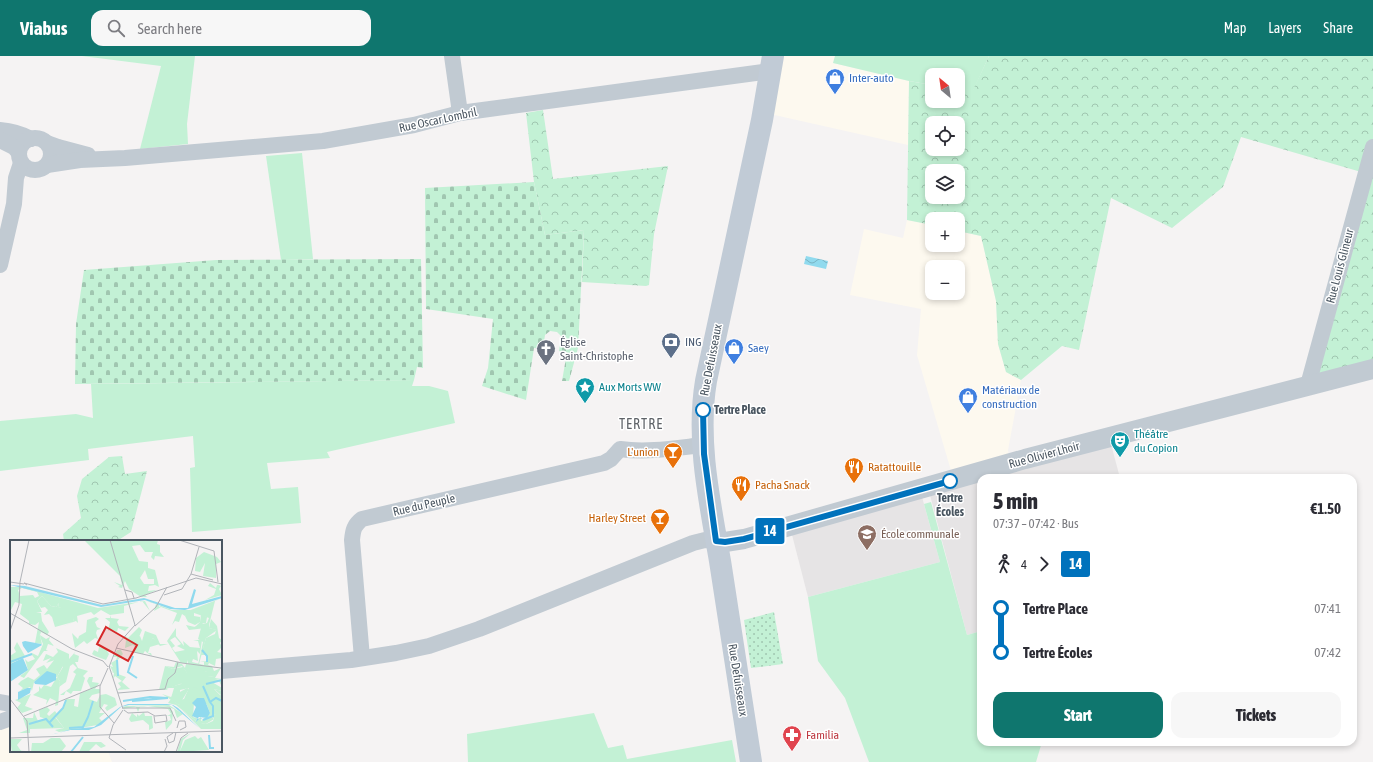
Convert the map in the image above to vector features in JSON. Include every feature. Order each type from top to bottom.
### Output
[{"type":"main road","name":"Rue Defuisseaux","points":[[751,762],[716,541],[703,445],[703,397],[760,128],[772,64]]},
{"type":"street","points":[[452,56],[460,113]]},
{"type":"street","name":"Rue Oscar Lombril","points":[[43,167],[61,162],[323,141],[414,126],[460,113],[772,64]]},
{"type":"street","points":[[0,130],[11,131],[31,138],[41,139],[51,148],[52,155],[43,167],[29,180],[14,204]]},
{"type":"street","points":[[0,266],[14,204],[16,178],[22,144],[31,138]]},
{"type":"street","points":[[0,140],[14,147],[26,168],[33,170],[43,167]]},
{"type":"street","name":"Rue Oscar Lombril","points":[[47,143],[106,158]]},
{"type":"street","name":"Rue Louis Glineur","points":[[1308,385],[1373,147]]},
{"type":"street","name":"Rue Olivier Lhoir","points":[[716,541],[725,542],[744,539],[1025,459],[1373,369]]},
{"type":"street","name":"Rue du Peuple","points":[[362,658],[352,540],[353,530],[357,523],[362,519],[604,463],[611,459],[620,449],[631,451],[703,445]]},
{"type":"street","points":[[222,670],[396,654],[436,644],[479,629],[693,543],[705,540],[716,541]]},
{"type":"street","points":[[0,702],[10,704]]},
{"type":"street","points":[[0,722],[10,718]]},
{"type":"shaded area","points":[[781,56],[835,56],[833,63],[909,81],[908,145],[770,114]]},
{"type":"shaded area","points":[[907,220],[925,224],[925,252],[965,252],[965,233],[981,236],[996,301],[998,344],[1006,372],[1021,380],[1008,450],[1009,458],[952,474],[917,355],[921,309],[850,295],[864,229],[903,238]]},
{"type":"shaded area","points":[[1111,444],[1119,474],[1003,474]]},
{"type":"shaded area","points":[[977,481],[977,632],[967,635],[930,495]]},
{"type":"shaded area","name":"École communale","points":[[922,497],[940,562],[808,597],[791,531]]},
{"type":"shaded area","points":[[10,722],[10,752],[108,752],[112,762],[0,762],[0,727]]},
{"type":"green space","points":[[82,56],[195,56],[187,124],[188,144],[140,149],[161,66]]},
{"type":"green space","points":[[835,56],[989,56],[973,91],[965,89],[965,68],[925,68],[925,84],[833,63]]},
{"type":"green space","points":[[989,56],[1373,56],[1373,360],[1315,374],[1368,174],[1241,137],[1223,187],[1172,228],[1111,198],[1079,350],[1062,346],[1021,380],[1006,372],[998,344],[996,301],[981,236],[965,233],[965,212],[925,212],[925,224],[907,220],[909,81],[925,84],[925,108],[965,108],[965,89],[973,90]]},
{"type":"green space","points":[[543,110],[553,179],[668,166],[654,234],[649,285],[582,282],[584,230],[545,235],[534,182],[526,113]]},
{"type":"green space","points":[[302,153],[313,259],[281,260],[266,156]]},
{"type":"green space","points":[[534,182],[545,235],[584,230],[578,348],[569,381],[562,381],[567,352],[559,351],[561,336],[557,332],[550,331],[545,335],[543,349],[534,348],[526,400],[482,386],[488,368],[493,319],[426,309],[425,188]]},
{"type":"green space","points":[[421,259],[423,368],[417,367],[414,380],[75,384],[76,324],[84,270],[216,260]]},
{"type":"green space","points":[[414,380],[412,386],[429,386],[448,391],[455,423],[327,452],[330,458],[267,463],[271,489],[298,487],[301,523],[192,532],[190,468],[195,467],[193,436],[88,449],[89,460],[0,471],[0,421],[76,414],[93,418],[91,384]]},
{"type":"green space","points":[[122,456],[125,474],[147,471],[131,532],[119,540],[64,540],[63,534],[81,518],[77,496],[82,479],[109,457]]},
{"type":"green space","points":[[931,502],[967,635],[977,632],[977,746],[1041,746],[1036,762],[869,762],[845,698],[818,661],[808,597],[940,562],[924,504]]},
{"type":"green space","points":[[774,612],[783,664],[751,668],[744,620]]},
{"type":"green space","points":[[594,713],[608,748],[623,745],[627,759],[732,740],[736,762],[468,762],[467,734]]},
{"type":"water","points":[[806,256],[828,261],[826,269],[804,264]]},
{"type":"bus line","name":"14","points":[[703,410],[702,423],[704,454],[716,541],[725,542],[744,539],[950,481]]},
{"type":"place","name":"Inter-auto","points":[[835,95]]},
{"type":"place","name":"ING","points":[[671,359]]},
{"type":"place","name":"Saey","points":[[734,365]]},
{"type":"place","name":"Église Saint-Christophe","points":[[546,366]]},
{"type":"place","name":"Aux Morts WW","points":[[585,404]]},
{"type":"place","name":"Tertre Place","points":[[703,410]]},
{"type":"place","name":"Matériaux de construction","points":[[968,414]]},
{"type":"place","name":"Théâtre du Copion","points":[[1120,458]]},
{"type":"place","name":"L'union","points":[[673,469]]},
{"type":"place","name":"Tertre Écoles","points":[[950,481]]},
{"type":"place","name":"Ratattouille","points":[[854,484]]},
{"type":"place","name":"Pacha Snack","points":[[741,502]]},
{"type":"place","name":"Harley Street","points":[[660,535]]},
{"type":"place","name":"École communale","points":[[867,551]]},
{"type":"place","name":"Familia","points":[[792,752]]},
{"type":"district","name":"TERTRE","points":[[641,424]]}]
